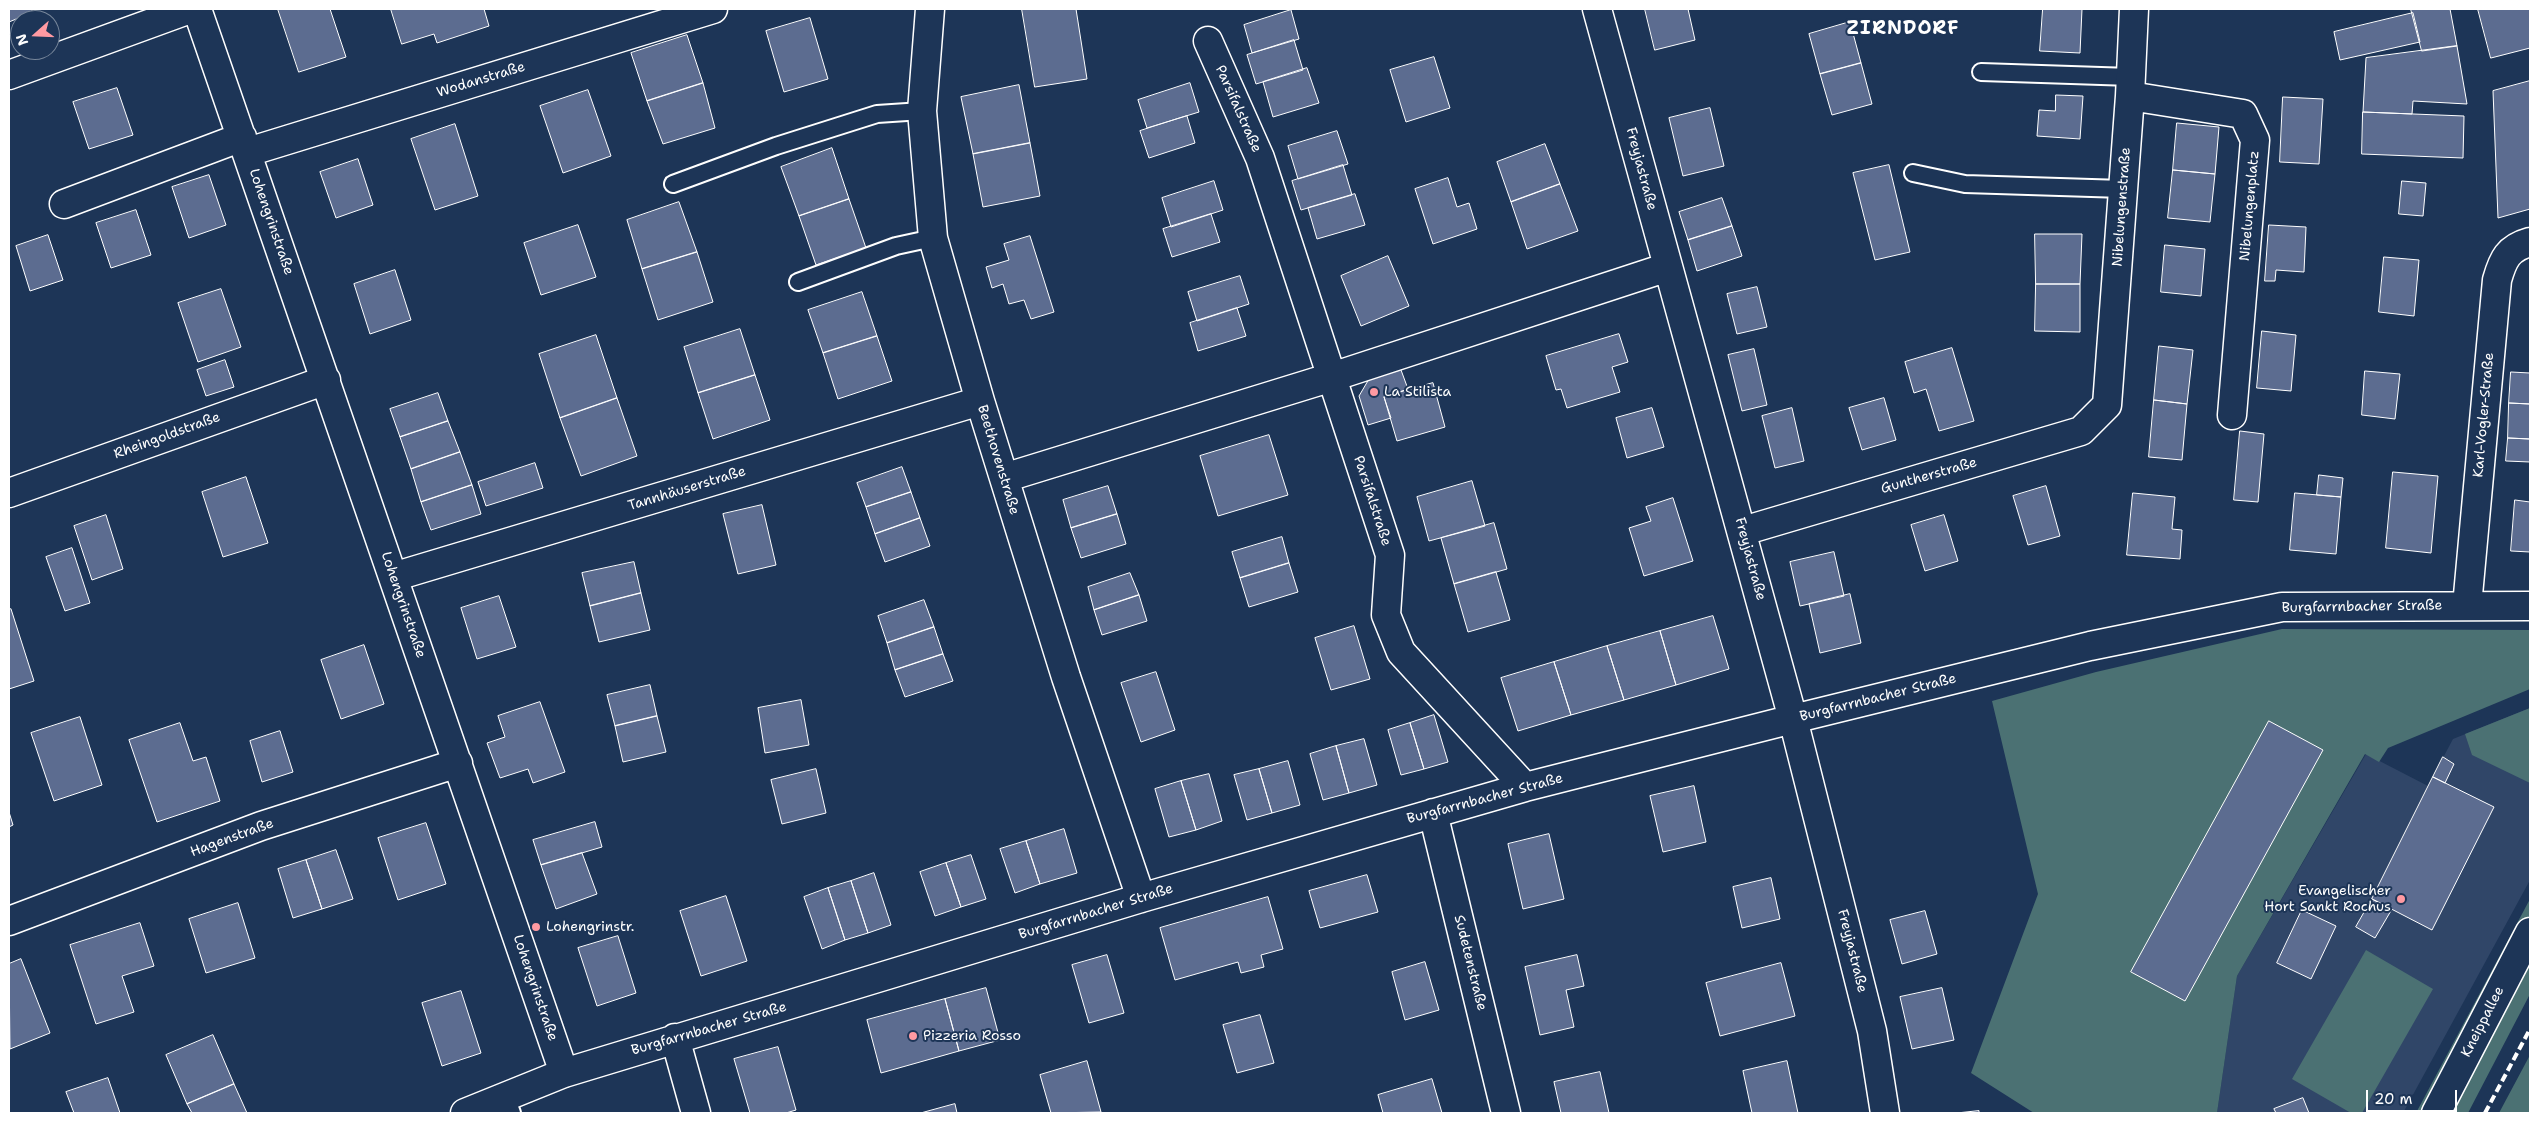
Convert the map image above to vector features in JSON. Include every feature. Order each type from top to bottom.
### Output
[{"type":"street","points":[[9,75],[190,9]]},
{"type":"street","name":"Lohengrinstraße","points":[[197,9],[564,1073]]},
{"type":"street","name":"Wodanstraße","points":[[245,145],[714,9]]},
{"type":"street","name":"Beethovenstraße","points":[[930,9],[922,111],[934,238],[980,401],[1066,677],[1141,898]]},
{"type":"street","name":"Freyjastraße","points":[[1597,9],[1743,531],[1793,719],[1872,1031],[1885,1113]]},
{"type":"street","name":"Nibelungenstraße","points":[[2107,405],[2134,9]]},
{"type":"street","name":"Parsifalstraße","points":[[1208,42],[1260,158],[1390,555],[1386,615],[1400,652],[1525,787]]},
{"type":"street","name":"Nibelungenplatz","points":[[2130,86],[2243,114],[2255,140],[2232,415]]},
{"type":"street","points":[[64,204],[245,145]]},
{"type":"street","name":"Karl-Vogler-Straße","points":[[2467,606],[2497,280],[2502,260],[2518,245],[2530,242]]},
{"type":"street","points":[[1004,478],[1332,377],[1668,267]]},
{"type":"street","name":"Rheingoldstraße","points":[[9,493],[326,380]]},
{"type":"street","name":"Tannhäuserstraße","points":[[393,576],[980,401]]},
{"type":"street","name":"Guntherstraße","points":[[1743,531],[2081,431],[2107,405]]},
{"type":"street","name":"Burgfarrnbacher Straße","points":[[465,1113],[509,1105],[564,1073],[675,1038],[838,991],[1141,898],[1433,813],[1525,787],[2090,646],[2282,607],[2530,606]]},
{"type":"street","name":"Hagenstraße","points":[[9,921],[261,826],[458,763]]},
{"type":"street","name":"Sudetenstraße","points":[[1433,813],[1506,1113]]},
{"type":"street","name":"Kneippallee","points":[[2436,1113],[2530,932]]},
{"type":"street","points":[[675,1038],[696,1113]]},
{"type":"lane","points":[[1981,72],[2130,86]]},
{"type":"lane","points":[[673,184],[776,146],[877,114],[922,111]]},
{"type":"lane","points":[[1913,173],[1965,184],[2123,189]]},
{"type":"lane","points":[[798,282],[896,246],[934,238]]},
{"type":"shaded area","name":"Evangelischer Hort Sankt Rochus","points":[[2530,708],[2530,880],[2403,1113],[2217,1113],[2237,976],[2366,754],[2428,786],[2453,739]]},
{"type":"green space","points":[[2282,629],[2530,630],[2530,689],[2388,748],[2379,762],[2365,754],[2237,976],[2217,1113],[2034,1113],[1971,1073],[2038,894],[1992,701],[2096,672]]},
{"type":"green space","points":[[2530,708],[2530,783],[2472,755],[2465,734]]},
{"type":"green space","points":[[2530,899],[2530,914],[2425,1113],[2416,1113]]},
{"type":"green space","points":[[2366,950],[2433,989],[2362,1113],[2351,1113],[2292,1079]]},
{"type":"green space","points":[[2530,954],[2530,994],[2468,1113],[2448,1113]]},
{"type":"green space","points":[[2530,1055],[2530,1113],[2499,1113]]},
{"type":"building","points":[[9,9],[32,10],[10,10],[9,22]]},
{"type":"building","points":[[278,9],[330,9],[346,57],[299,72]]},
{"type":"building","points":[[391,9],[484,9],[489,26],[437,43],[434,34],[402,44]]},
{"type":"building","points":[[1022,9],[1076,9],[1087,79],[1035,87]]},
{"type":"building","points":[[1645,9],[1688,9],[1695,40],[1655,50]]},
{"type":"building","points":[[2043,9],[2082,9],[2080,53],[2040,51]]},
{"type":"building","points":[[2411,9],[2450,9],[2457,46],[2422,51]]},
{"type":"building","points":[[2478,9],[2530,9],[2530,48],[2491,58]]},
{"type":"building","points":[[1291,10],[1299,39],[1252,53],[1244,25]]},
{"type":"building","points":[[2413,13],[2420,42],[2340,60],[2334,32]]},
{"type":"building","points":[[810,18],[828,79],[784,92],[766,31]]},
{"type":"building","points":[[1850,22],[1861,63],[1820,74],[1809,34]]},
{"type":"building","points":[[687,35],[703,83],[647,101],[631,53]]},
{"type":"building","points":[[1294,40],[1303,70],[1256,84],[1247,55]]},
{"type":"building","points":[[2457,46],[2467,104],[2413,101],[2412,114],[2363,112],[2366,58]]},
{"type":"building","points":[[1434,57],[1450,108],[1406,122],[1390,70]]},
{"type":"building","points":[[1861,63],[1872,104],[1832,115],[1820,74]]},
{"type":"building","points":[[1307,68],[1319,103],[1273,117],[1263,82]]},
{"type":"building","points":[[2530,81],[2530,209],[2498,218],[2493,91]]},
{"type":"building","points":[[703,83],[715,128],[663,144],[647,101]]},
{"type":"building","points":[[1190,83],[1199,112],[1147,128],[1138,100]]},
{"type":"building","points":[[1019,85],[1030,143],[973,154],[961,97]]},
{"type":"building","points":[[117,88],[133,135],[89,149],[73,102]]},
{"type":"building","points":[[588,90],[611,156],[563,173],[540,106]]},
{"type":"building","points":[[2056,95],[2083,96],[2080,139],[2037,136],[2039,110],[2055,111]]},
{"type":"building","points":[[2283,97],[2323,99],[2319,164],[2280,162]]},
{"type":"building","points":[[1710,108],[1724,166],[1683,176],[1669,118]]},
{"type":"building","points":[[2363,112],[2464,116],[2463,158],[2362,154]]},
{"type":"building","points":[[1187,116],[1195,143],[1149,158],[1140,131]]},
{"type":"building","points":[[2177,123],[2219,127],[2215,174],[2173,170]]},
{"type":"building","points":[[455,124],[478,196],[435,210],[411,139]]},
{"type":"building","points":[[1337,131],[1348,164],[1298,179],[1288,146]]},
{"type":"building","points":[[1030,143],[1040,196],[983,207],[973,154]]},
{"type":"building","points":[[1545,144],[1560,184],[1511,202],[1497,162]]},
{"type":"building","points":[[832,148],[849,199],[799,216],[781,167]]},
{"type":"building","points":[[358,159],[373,205],[336,218],[320,172]]},
{"type":"building","points":[[1343,165],[1352,195],[1301,210],[1292,181]]},
{"type":"building","points":[[1889,165],[1910,252],[1875,260],[1853,173]]},
{"type":"building","points":[[2173,170],[2215,174],[2210,222],[2168,218]]},
{"type":"building","points":[[209,175],[226,225],[189,238],[172,187]]},
{"type":"building","points":[[1448,178],[1457,207],[1469,203],[1477,229],[1433,244],[1415,189]]},
{"type":"building","points":[[1214,181],[1223,210],[1171,227],[1162,198]]},
{"type":"building","points":[[2402,181],[2426,183],[2423,216],[2399,214]]},
{"type":"building","points":[[1560,184],[1578,231],[1527,249],[1511,202]]},
{"type":"building","points":[[1355,194],[1365,225],[1317,239],[1308,208]]},
{"type":"building","points":[[1722,198],[1732,226],[1688,240],[1679,212]]},
{"type":"building","points":[[849,199],[866,248],[816,265],[799,216]]},
{"type":"building","points":[[679,202],[697,252],[642,269],[627,220]]},
{"type":"building","points":[[136,210],[151,255],[111,268],[96,223]]},
{"type":"building","points":[[1211,214],[1220,242],[1172,257],[1163,229]]},
{"type":"building","points":[[578,225],[596,277],[541,295],[524,243]]},
{"type":"building","points":[[2269,225],[2306,227],[2304,272],[2276,270],[2275,281],[2265,281]]},
{"type":"building","points":[[1732,226],[1742,256],[1697,271],[1688,240]]},
{"type":"building","points":[[2035,234],[2082,234],[2080,284],[2036,284]]},
{"type":"building","points":[[48,235],[63,280],[30,291],[16,246]]},
{"type":"building","points":[[1030,236],[1054,312],[1031,319],[1024,300],[1009,304],[1003,284],[992,288],[986,267],[1009,260],[1004,244]]},
{"type":"building","points":[[2165,245],[2205,249],[2201,296],[2161,292]]},
{"type":"building","points":[[697,252],[713,302],[658,320],[642,269]]},
{"type":"building","points":[[1388,256],[1409,306],[1361,326],[1341,276]]},
{"type":"building","points":[[2384,257],[2419,260],[2414,316],[2379,312]]},
{"type":"building","points":[[395,270],[411,320],[370,334],[354,284]]},
{"type":"building","points":[[1240,276],[1249,304],[1197,321],[1188,292]]},
{"type":"building","points":[[2036,284],[2080,284],[2080,332],[2035,331]]},
{"type":"building","points":[[1757,287],[1767,327],[1737,334],[1727,294]]},
{"type":"building","points":[[221,289],[241,347],[198,362],[178,303]]},
{"type":"building","points":[[862,292],[877,336],[823,353],[808,310]]},
{"type":"building","points":[[1237,308],[1246,336],[1198,351],[1190,323]]},
{"type":"building","points":[[740,329],[755,375],[698,393],[684,347]]},
{"type":"building","points":[[2262,331],[2296,335],[2291,391],[2257,388]]},
{"type":"building","points":[[1619,334],[1628,362],[1612,367],[1620,392],[1567,408],[1561,389],[1556,390],[1546,356]]},
{"type":"building","points":[[596,335],[617,398],[560,418],[539,354]]},
{"type":"building","points":[[877,336],[892,381],[838,399],[823,353]]},
{"type":"building","points":[[2159,346],[2193,350],[2187,404],[2154,400]]},
{"type":"building","points":[[1952,348],[1974,421],[1939,431],[1926,389],[1914,393],[1905,362]]},
{"type":"building","points":[[1754,349],[1767,405],[1742,411],[1728,355]]},
{"type":"building","points":[[225,360],[234,387],[206,396],[197,370]]},
{"type":"building","points":[[1401,370],[1408,389],[1384,397],[1391,418],[1368,425],[1359,396],[1369,379]]},
{"type":"building","points":[[2365,371],[2400,374],[2395,419],[2362,415]]},
{"type":"building","points":[[2511,372],[2530,373],[2530,404],[2509,403]]},
{"type":"building","points":[[755,375],[770,420],[713,439],[698,393]]},
{"type":"building","points":[[1433,383],[1445,427],[1397,441],[1384,397]]},
{"type":"building","points":[[438,393],[448,421],[400,437],[390,409]]},
{"type":"building","points":[[617,398],[637,456],[581,476],[560,418]]},
{"type":"building","points":[[1884,398],[1896,440],[1862,450],[1849,408]]},
{"type":"building","points":[[2154,400],[2187,404],[2182,460],[2149,457]]},
{"type":"building","points":[[2509,403],[2530,404],[2530,439],[2508,438]]},
{"type":"building","points":[[1652,408],[1664,447],[1627,458],[1616,418]]},
{"type":"building","points":[[1792,408],[1804,461],[1775,468],[1762,416]]},
{"type":"building","points":[[448,421],[460,452],[411,469],[400,437]]},
{"type":"building","points":[[2240,431],[2264,434],[2258,502],[2234,500]]},
{"type":"building","points":[[1269,435],[1288,495],[1218,516],[1200,456]]},
{"type":"building","points":[[2508,438],[2530,439],[2530,462],[2506,461]]},
{"type":"building","points":[[460,452],[472,485],[421,502],[411,469]]},
{"type":"building","points":[[535,463],[543,488],[486,506],[478,482]]},
{"type":"building","points":[[902,467],[911,492],[866,507],[857,483]]},
{"type":"building","points":[[2393,472],[2438,476],[2431,553],[2386,548]]},
{"type":"building","points":[[2319,475],[2343,478],[2341,497],[2317,495]]},
{"type":"building","points":[[246,477],[268,543],[223,557],[202,492]]},
{"type":"building","points":[[1472,481],[1485,526],[1429,541],[1417,497]]},
{"type":"building","points":[[472,485],[481,514],[431,530],[421,502]]},
{"type":"building","points":[[1108,486],[1117,514],[1071,528],[1063,500]]},
{"type":"building","points":[[2046,486],[2060,536],[2028,545],[2013,496]]},
{"type":"building","points":[[911,492],[920,518],[875,534],[866,507]]},
{"type":"building","points":[[2133,493],[2175,497],[2172,529],[2182,530],[2180,559],[2127,555]]},
{"type":"building","points":[[2295,493],[2341,497],[2336,554],[2290,550]]},
{"type":"building","points":[[1673,498],[1693,561],[1644,576],[1629,528],[1651,521],[1646,507]]},
{"type":"building","points":[[2515,500],[2530,502],[2530,552],[2511,551]]},
{"type":"building","points":[[762,505],[776,565],[738,574],[723,514]]},
{"type":"building","points":[[1117,514],[1126,544],[1081,558],[1071,528]]},
{"type":"building","points":[[106,515],[123,569],[92,580],[74,526]]},
{"type":"building","points":[[1944,515],[1958,561],[1925,571],[1911,525]]},
{"type":"building","points":[[920,518],[930,546],[885,562],[875,534]]},
{"type":"building","points":[[1494,523],[1507,569],[1454,584],[1441,538]]},
{"type":"building","points":[[1282,537],[1289,563],[1240,578],[1232,552]]},
{"type":"building","points":[[72,548],[90,603],[65,611],[46,557]]},
{"type":"building","points":[[1834,552],[1844,596],[1800,606],[1790,562]]},
{"type":"building","points":[[634,562],[641,593],[590,606],[582,573]]},
{"type":"building","points":[[1289,563],[1298,592],[1249,607],[1240,578]]},
{"type":"building","points":[[1496,572],[1510,620],[1468,632],[1454,584]]},
{"type":"building","points":[[1130,573],[1139,595],[1094,610],[1088,587]]},
{"type":"building","points":[[641,593],[650,630],[599,642],[590,606]]},
{"type":"building","points":[[1850,594],[1861,643],[1820,653],[1809,604]]},
{"type":"building","points":[[1139,595],[1147,621],[1102,635],[1094,610]]},
{"type":"building","points":[[499,596],[516,647],[477,659],[461,608]]},
{"type":"building","points":[[924,600],[934,627],[887,643],[878,616]]},
{"type":"building","points":[[11,609],[34,681],[9,689],[9,610]]},
{"type":"building","points":[[1713,616],[1729,669],[1676,685],[1660,631]]},
{"type":"building","points":[[1354,626],[1370,679],[1331,690],[1315,638]]},
{"type":"building","points":[[934,627],[943,654],[895,670],[887,643]]},
{"type":"building","points":[[1660,631],[1676,685],[1624,700],[1607,646]]},
{"type":"building","points":[[364,645],[384,704],[341,719],[321,660]]},
{"type":"building","points":[[1607,646],[1624,700],[1571,715],[1554,662]]},
{"type":"building","points":[[943,654],[953,681],[905,697],[895,670]]},
{"type":"building","points":[[1554,662],[1571,715],[1518,731],[1501,678]]},
{"type":"building","points":[[1156,672],[1175,730],[1141,742],[1121,683]]},
{"type":"building","points":[[650,685],[657,716],[615,726],[607,695]]},
{"type":"building","points":[[801,700],[809,745],[765,753],[758,708]]},
{"type":"building","points":[[540,702],[565,772],[533,783],[528,769],[500,778],[487,743],[505,737],[498,716]]},
{"type":"building","points":[[1434,715],[1448,762],[1424,769],[1410,723]]},
{"type":"building","points":[[657,716],[666,752],[623,762],[615,726]]},
{"type":"building","points":[[80,717],[102,785],[54,801],[31,733]]},
{"type":"building","points":[[2269,721],[2323,750],[2185,1001],[2131,972]]},
{"type":"building","points":[[180,723],[193,761],[206,757],[220,801],[157,822],[129,740]]},
{"type":"building","points":[[1410,723],[1424,769],[1401,775],[1388,730]]},
{"type":"building","points":[[280,731],[293,772],[262,782],[250,741]]},
{"type":"building","points":[[1364,739],[1377,785],[1349,793],[1336,746]]},
{"type":"building","points":[[1336,746],[1349,793],[1323,800],[1310,754]]},
{"type":"building","points":[[2443,757],[2454,764],[2445,783],[2433,777]]},
{"type":"building","points":[[1288,761],[1300,805],[1272,813],[1259,769]]},
{"type":"building","points":[[816,769],[826,813],[782,824],[771,780]]},
{"type":"building","points":[[1259,769],[1272,813],[1247,820],[1234,775]]},
{"type":"building","points":[[1209,774],[1222,821],[1196,830],[1181,781]]},
{"type":"building","name":"Evangelischer Hort Sankt Rochus","points":[[2433,777],[2494,807],[2432,930],[2372,899]]},
{"type":"building","points":[[1181,781],[1196,830],[1169,837],[1155,789]]},
{"type":"building","points":[[1694,786],[1706,842],[1663,852],[1650,796]]},
{"type":"building","points":[[9,812],[13,825],[9,827]]},
{"type":"building","points":[[595,822],[602,847],[541,865],[533,840]]},
{"type":"building","points":[[426,823],[446,884],[398,900],[378,838]]},
{"type":"building","points":[[1064,829],[1077,873],[1040,884],[1026,841]]},
{"type":"building","points":[[1549,834],[1564,899],[1523,909],[1508,844]]},
{"type":"building","points":[[1026,841],[1040,884],[1015,893],[1000,849]]},
{"type":"building","points":[[336,850],[353,899],[322,909],[306,860]]},
{"type":"building","points":[[582,853],[597,894],[556,909],[541,865]]},
{"type":"building","points":[[971,855],[986,899],[961,907],[946,863]]},
{"type":"building","points":[[306,860],[322,909],[293,918],[278,869]]},
{"type":"building","points":[[946,863],[961,907],[935,916],[920,872]]},
{"type":"building","points":[[874,873],[891,925],[868,933],[851,881]]},
{"type":"building","points":[[1367,875],[1378,912],[1320,928],[1309,891]]},
{"type":"building","points":[[1771,878],[1780,919],[1742,928],[1733,887]]},
{"type":"building","points":[[851,881],[868,933],[845,940],[828,888]]},
{"type":"building","points":[[828,888],[845,940],[822,949],[804,897]]},
{"type":"building","points":[[726,896],[747,961],[701,976],[680,911]]},
{"type":"building","points":[[1268,897],[1283,949],[1261,955],[1264,967],[1241,973],[1238,962],[1175,980],[1160,928]]},
{"type":"building","points":[[2372,899],[2392,909],[2375,938],[2356,927]]},
{"type":"building","points":[[238,903],[255,958],[206,973],[189,919]]},
{"type":"building","points":[[2302,910],[2336,926],[2311,979],[2277,963]]},
{"type":"building","points":[[1925,911],[1937,954],[1902,964],[1890,920]]},
{"type":"building","points":[[140,923],[154,966],[122,976],[134,1012],[96,1024],[70,945]]},
{"type":"building","points":[[618,936],[636,993],[597,1006],[578,948]]},
{"type":"building","points":[[1107,955],[1124,1013],[1089,1023],[1072,965]]},
{"type":"building","points":[[1577,955],[1584,986],[1566,990],[1574,1027],[1540,1035],[1525,967]]},
{"type":"building","points":[[21,959],[50,1033],[10,1049],[9,964]]},
{"type":"building","points":[[1425,962],[1439,1010],[1405,1020],[1392,972]]},
{"type":"building","points":[[1781,963],[1795,1016],[1720,1036],[1706,983]]},
{"type":"building","points":[[986,988],[1000,1040],[959,1051],[945,999]]},
{"type":"building","points":[[1942,988],[1954,1040],[1912,1049],[1900,997]]},
{"type":"building","points":[[461,991],[481,1053],[442,1066],[422,1003]]},
{"type":"building","name":"Pizzeria Rosso","points":[[945,999],[959,1051],[881,1073],[867,1020]]},
{"type":"building","points":[[1260,1015],[1274,1063],[1237,1073],[1223,1025]]},
{"type":"building","points":[[213,1035],[234,1084],[187,1104],[166,1055]]},
{"type":"building","points":[[778,1047],[796,1110],[786,1113],[750,1113],[734,1059]]},
{"type":"building","points":[[1087,1061],[1101,1112],[1051,1113],[1040,1075]]},
{"type":"building","points":[[1787,1061],[1798,1113],[1752,1113],[1743,1071]]},
{"type":"building","points":[[1600,1072],[1609,1113],[1561,1113],[1554,1082]]},
{"type":"building","points":[[108,1078],[120,1113],[74,1113],[66,1092]]},
{"type":"building","points":[[1432,1079],[1442,1113],[1383,1113],[1378,1095]]},
{"type":"building","points":[[234,1084],[247,1113],[192,1113],[187,1104]]},
{"type":"building","points":[[2303,1098],[2309,1113],[2276,1113],[2274,1109]]},
{"type":"building","points":[[955,1104],[957,1113],[921,1113]]},
{"type":"building","points":[[1979,1111],[1979,1113],[1957,1113]]},
{"type":"railway","points":[[2485,1113],[2530,1029]]},
{"type":"place","name":"La Stilista","points":[[1374,392]]},
{"type":"place","name":"Evangelischer Hort Sankt Rochus","points":[[2401,899]]},
{"type":"place","name":"Lohengrinstr.","points":[[536,927]]},
{"type":"place","name":"Pizzeria Rosso","points":[[913,1036]]},
{"type":"district","name":"ZIRNDORF","points":[[1903,29]]}]
